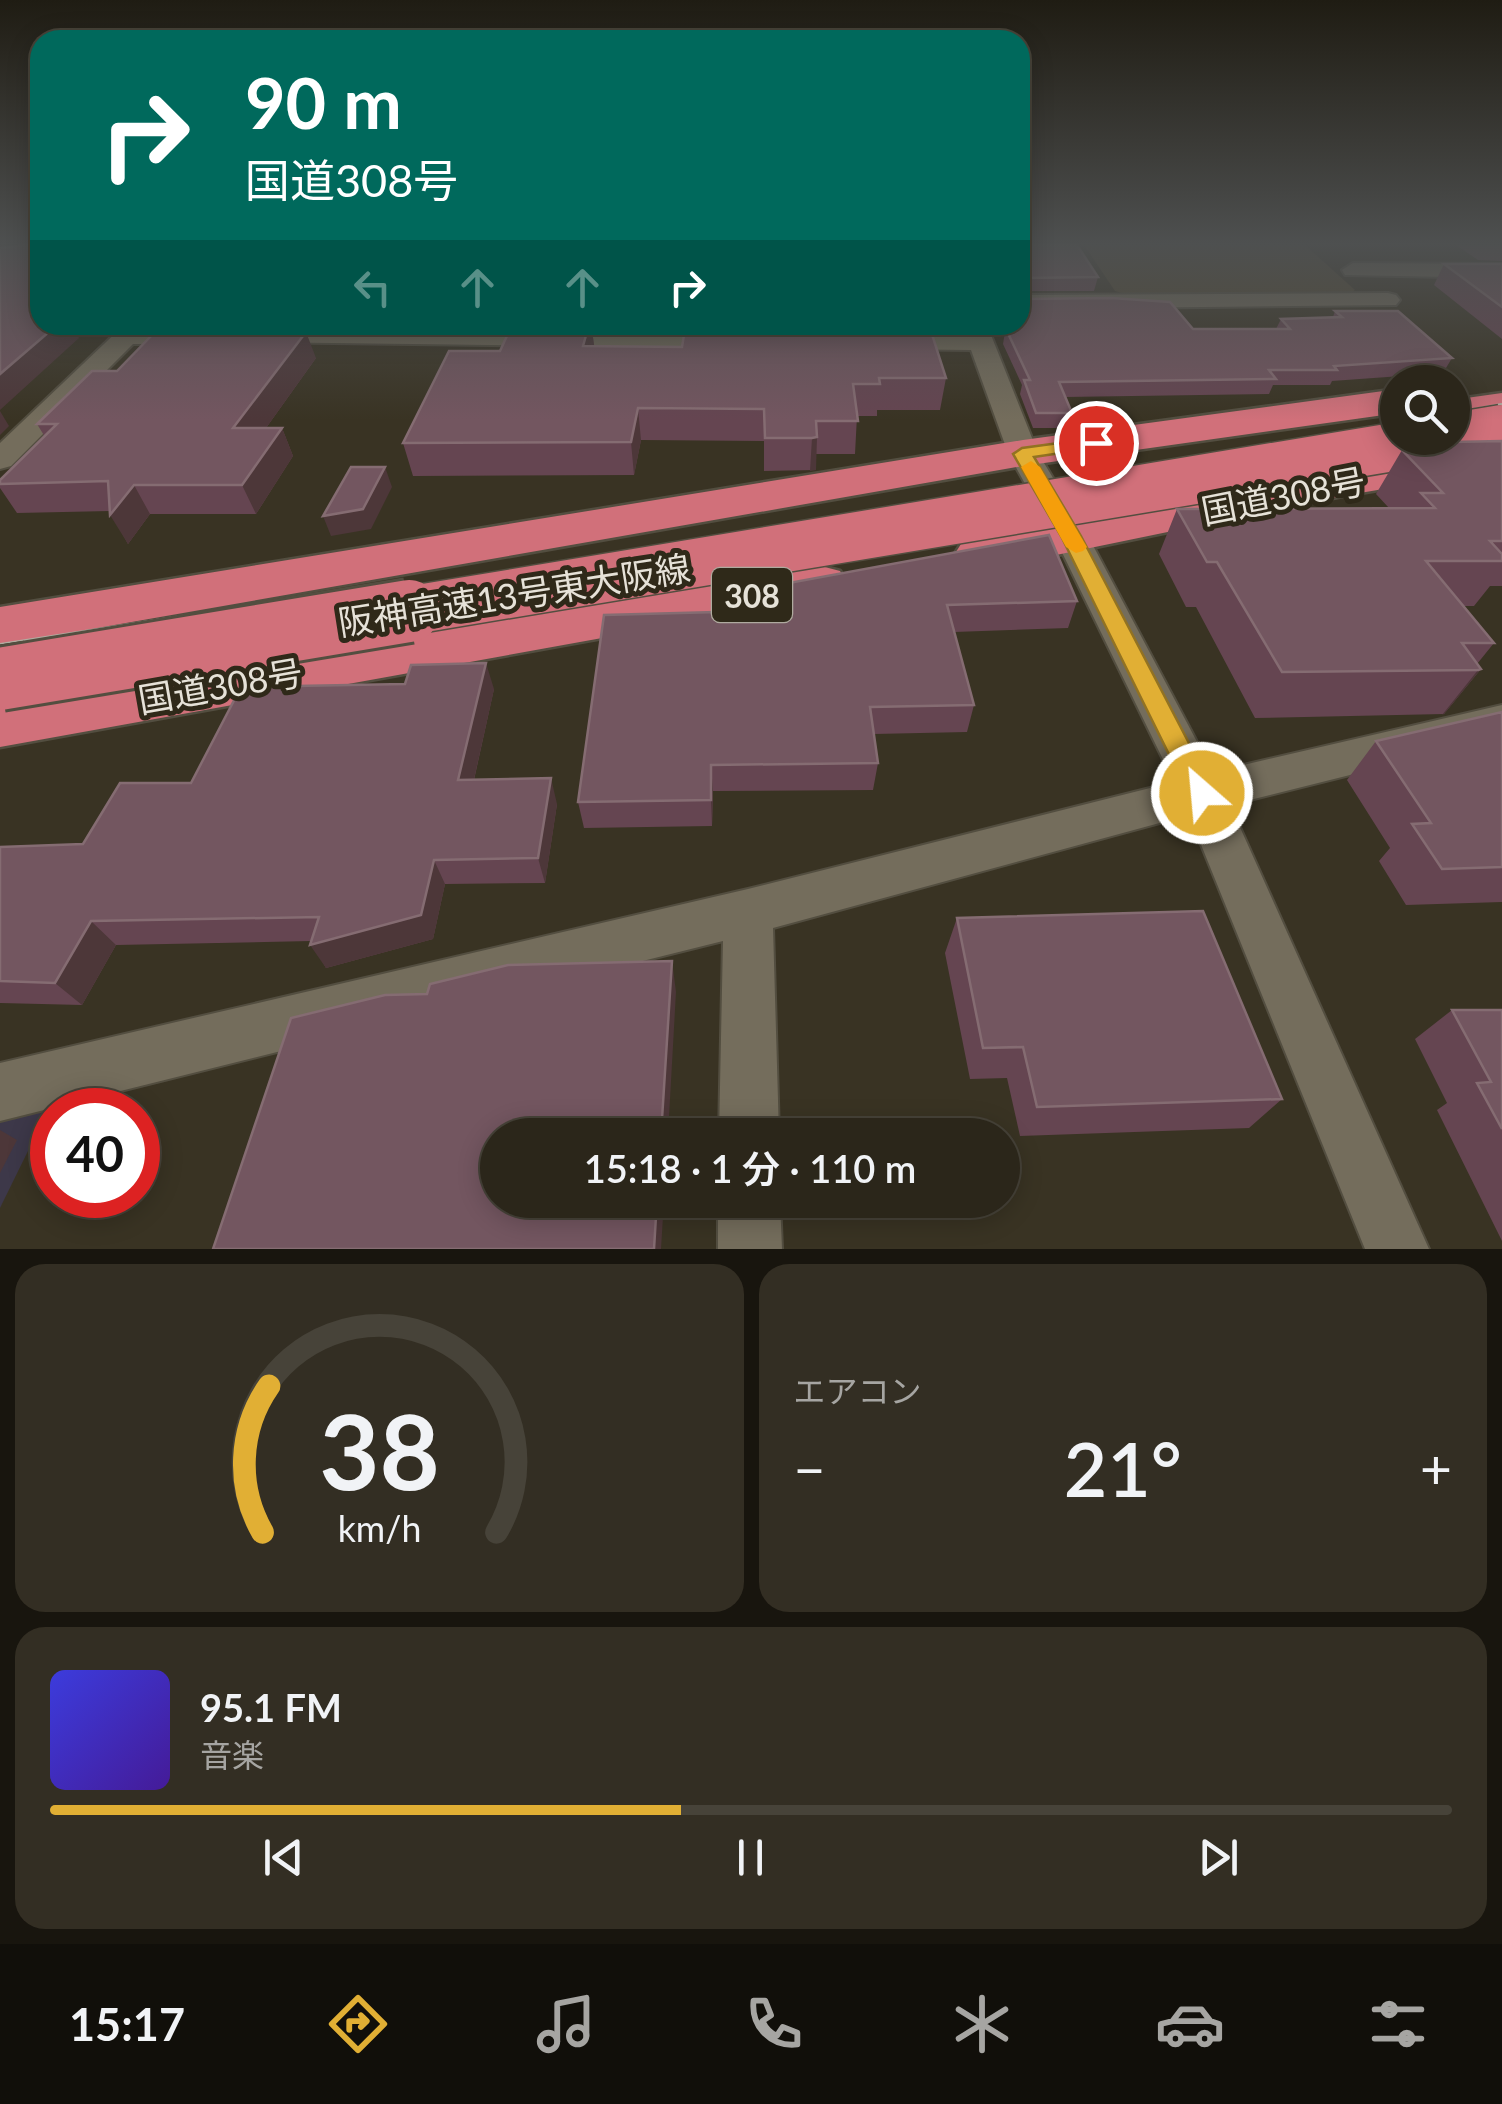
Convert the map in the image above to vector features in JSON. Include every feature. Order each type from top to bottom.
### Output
[{"type":"highway","points":[[1470,389],[1502,385]]},
{"type":"highway","name":"国道308号","points":[[0,626],[1022,454],[1380,404]]},
{"type":"highway","points":[[1470,410],[1502,405]]},
{"type":"highway","name":"阪神高速13号東大阪線","points":[[0,645],[1380,425]]},
{"type":"highway","name":"阪神高速13号東大阪線","points":[[0,679],[1502,429]]},
{"type":"highway","name":"国道308号","points":[[0,723],[932,564],[1342,482],[1502,456]]},
{"type":"street","points":[[0,460],[128,335]]},
{"type":"street","points":[[216,335],[262,335]]},
{"type":"street","points":[[691,335],[764,340]]},
{"type":"street","points":[[863,341],[949,335]]},
{"type":"street","points":[[979,335],[1022,454],[1071,536],[1202,793],[1398,1249]]},
{"type":"street","points":[[0,1092],[748,912],[1202,793],[1502,721]]},
{"type":"street","points":[[748,912],[749,1118]]},
{"type":"street","points":[[750,1218],[750,1249]]},
{"type":"shaded area","points":[[30,1103],[30,1147],[0,1208],[0,1110]]},
{"type":"building","points":[[0,303],[30,303],[30,335],[45,335],[0,374]]},
{"type":"building","points":[[1030,303],[1171,303],[1193,329],[1290,329],[1281,319],[1342,317],[1335,311],[1398,311],[1452,358],[1334,366],[1337,370],[1269,370],[1276,379],[1059,382],[1072,413],[1036,413],[1024,380],[1030,380],[1009,335],[1030,335]]},
{"type":"building","points":[[152,335],[304,335],[233,428],[282,428],[242,485],[134,485],[110,515],[108,481],[0,484],[57,424],[37,424],[92,371],[117,371]]},
{"type":"building","points":[[507,335],[586,335],[583,346],[682,347],[684,335],[932,335],[946,378],[879,378],[880,384],[853,384],[858,421],[816,421],[817,437],[812,438],[765,438],[764,409],[638,408],[631,442],[403,443],[449,351],[500,351]]},
{"type":"building","points":[[1502,441],[1502,541],[1490,541],[1502,554],[1502,561],[1426,561],[1494,643],[1462,643],[1481,669],[1478,670],[1282,672],[1217,562],[1207,562],[1177,509],[1435,508],[1421,493],[1443,493],[1407,455],[1470,455],[1470,442]]},
{"type":"building","points":[[351,467],[385,467],[363,509],[323,516]]},
{"type":"building","points":[[1049,535],[1077,601],[947,605],[974,705],[870,707],[878,763],[711,765],[711,800],[578,802],[604,615],[755,611],[746,591]]},
{"type":"building","points":[[486,663],[458,780],[551,778],[538,858],[434,860],[421,915],[310,945],[319,917],[91,921],[55,983],[0,981],[0,847],[83,844],[120,783],[191,783],[241,687],[405,684],[411,665]]},
{"type":"building","points":[[1502,712],[1502,867],[1442,869],[1412,824],[1431,823],[1376,741]]},
{"type":"building","points":[[1203,911],[1282,1099],[1037,1107],[1023,1047],[983,1048],[957,918]]},
{"type":"building","points":[[672,961],[662,1118],[480,1118],[480,1218],[656,1218],[654,1249],[213,1249],[291,1018],[385,995],[427,994],[430,984],[508,965]]},
{"type":"building","points":[[1452,1010],[1502,1010],[1502,1129],[1477,1083],[1491,1082]]},
{"type":"railway","points":[[1470,414],[1502,408]]},
{"type":"railway","points":[[321,613],[1380,440]]},
{"type":"railway","points":[[0,666],[336,611]]},
{"type":"railway","points":[[0,649],[208,617]]},
{"type":"slow traffic","points":[[1031,467],[1076,547]]},
{"type":"route","points":[[1096,443],[1022,454],[1071,536],[1202,793]]}]
